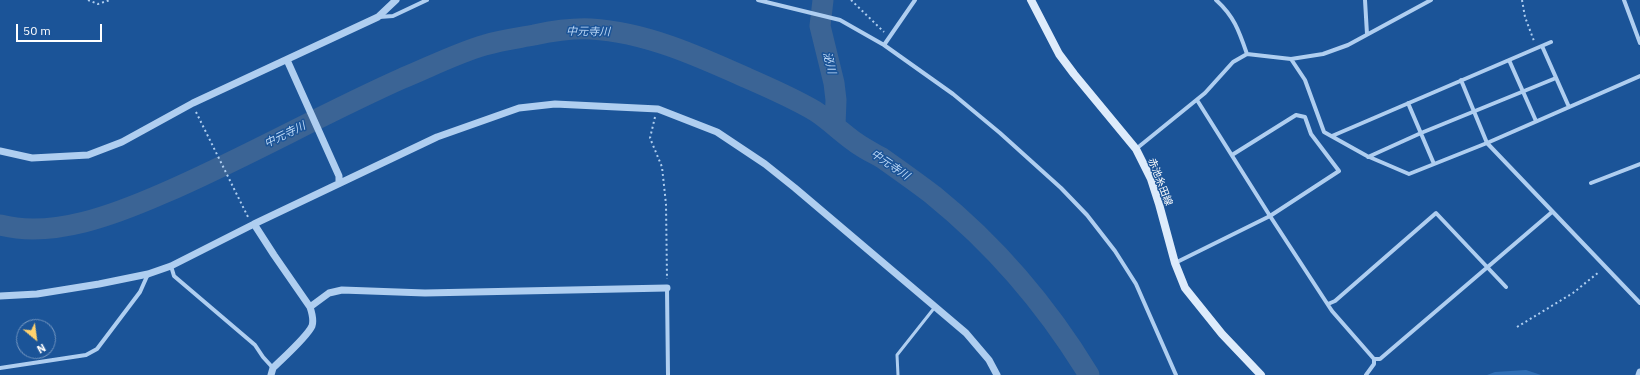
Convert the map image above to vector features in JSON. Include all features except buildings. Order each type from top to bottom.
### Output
[{"type":"main road","name":"赤池糸田線","points":[[1031,0],[1059,54],[1136,149],[1151,179],[1175,263],[1185,288],[1222,334],[1261,375]]},
{"type":"street","points":[[0,151],[32,158],[88,155],[122,142],[192,103],[378,17],[396,0]]},
{"type":"street","points":[[378,17],[393,16],[428,0]]},
{"type":"street","points":[[758,0],[840,20],[884,45],[953,94],[1000,133],[1061,188],[1087,215],[1116,251],[1136,284],[1176,375]]},
{"type":"street","points":[[884,45],[915,0]]},
{"type":"street","points":[[1216,0],[1227,10],[1236,24],[1247,54]]},
{"type":"street","points":[[1365,0],[1367,34]]},
{"type":"street","points":[[1136,149],[1197,100],[1233,62],[1247,54],[1291,59],[1323,54],[1348,45],[1431,0]]},
{"type":"street","points":[[1624,0],[1638,33],[1640,43]]},
{"type":"street","points":[[1332,136],[1551,42]]},
{"type":"street","points":[[1542,46],[1569,107]]},
{"type":"street","points":[[1291,59],[1305,80],[1324,132],[1368,157],[1409,174],[1640,76]]},
{"type":"street","points":[[286,60],[339,179]]},
{"type":"street","points":[[1509,60],[1536,121]]},
{"type":"street","points":[[1368,157],[1421,133],[1556,78]]},
{"type":"street","points":[[1462,80],[1487,142],[1640,303]]},
{"type":"street","points":[[1197,100],[1270,216],[1328,304],[1374,359],[1374,364],[1366,375]]},
{"type":"street","points":[[1408,103],[1434,164]]},
{"type":"street","points":[[0,296],[38,294],[148,274],[171,266],[339,179],[437,137],[519,108],[555,104],[658,108],[717,132],[765,164],[966,333],[989,360],[997,375]]},
{"type":"street","points":[[1175,263],[1270,216],[1339,171],[1311,134],[1305,117],[1296,115],[1232,155]]},
{"type":"street","points":[[1591,183],[1640,164]]},
{"type":"street","points":[[1374,359],[1380,359],[1552,212]]},
{"type":"street","points":[[1328,304],[1335,301],[1436,213],[1506,287]]},
{"type":"street","points":[[171,266],[174,276],[255,345],[272,372],[307,333],[312,325],[312,316],[310,307],[254,224]]},
{"type":"street","points":[[0,368],[86,355],[97,349],[140,292],[148,274]]},
{"type":"street","points":[[310,307],[329,293],[342,290],[425,293],[667,288],[668,375]]},
{"type":"lane","points":[[898,375],[897,355],[935,307]]},
{"type":"path","points":[[88,0],[98,4],[110,0]]},
{"type":"path","points":[[851,0],[889,38]]},
{"type":"path","points":[[1522,0],[1525,17],[1536,48]]},
{"type":"path","points":[[658,108],[650,138],[662,167],[666,204],[667,288]]},
{"type":"path","points":[[196,110],[249,218]]},
{"type":"path","points":[[1517,327],[1573,293],[1605,267]]},
{"type":"shaded area","points":[[1526,370],[1541,375],[1487,375],[1495,372]]},
{"type":"waterway","name":"泌川","points":[[823,0],[820,26],[834,83],[836,100],[835,126]]},
{"type":"waterway","name":"中元寺川","points":[[0,225],[20,229],[63,227],[126,209],[224,165],[403,78],[475,48],[503,40],[562,30],[591,29],[611,31],[671,46],[710,61],[790,97],[815,111],[858,144],[908,176],[956,215],[999,256],[1038,301],[1056,325],[1089,375]]}]
